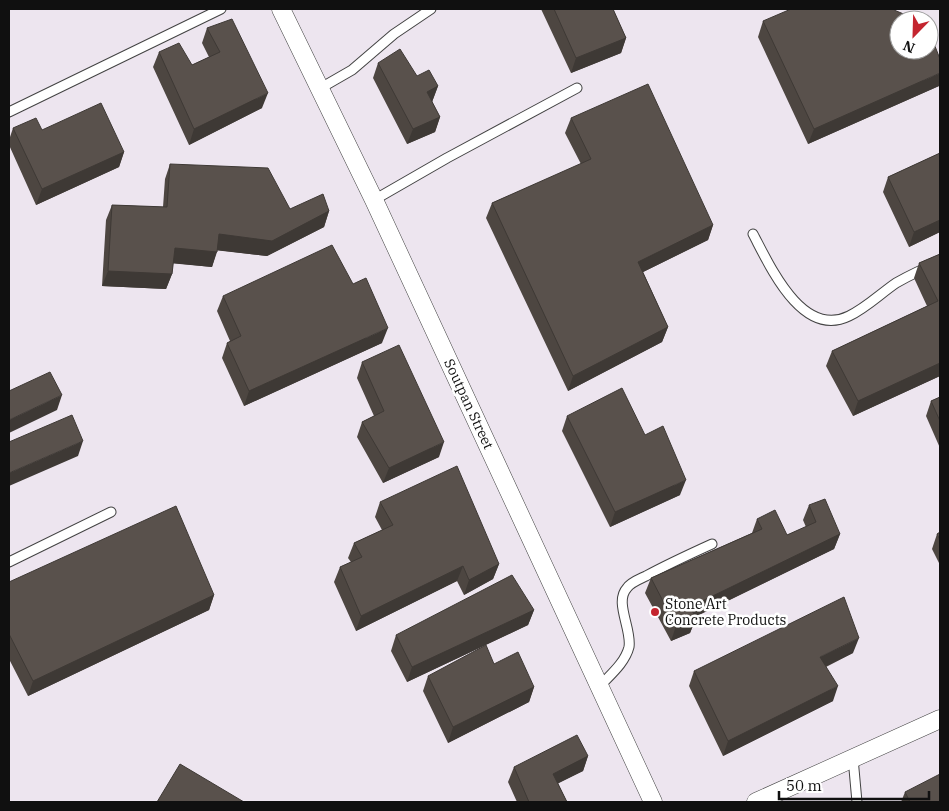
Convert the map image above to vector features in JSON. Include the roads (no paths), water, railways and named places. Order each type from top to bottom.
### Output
[{"type":"street","name":"Soutpan Street","points":[[281,9],[374,200],[653,802]]},
{"type":"street","points":[[756,802],[940,720]]},
{"type":"lane","points":[[9,112],[221,9]]},
{"type":"lane","points":[[319,89],[352,70],[394,34],[431,9]]},
{"type":"lane","points":[[374,200],[446,158],[578,88]]},
{"type":"lane","points":[[753,234],[778,277],[800,307],[814,317],[829,322],[848,317],[896,283],[940,262]]},
{"type":"lane","points":[[9,562],[111,512]]},
{"type":"lane","points":[[599,687],[619,665],[629,648],[629,636],[622,606],[623,593],[627,587],[653,572],[712,544]]},
{"type":"lane","points":[[853,758],[857,802]]},
{"type":"place","name":"Stone Art Concrete Products","points":[[655,612]]}]
